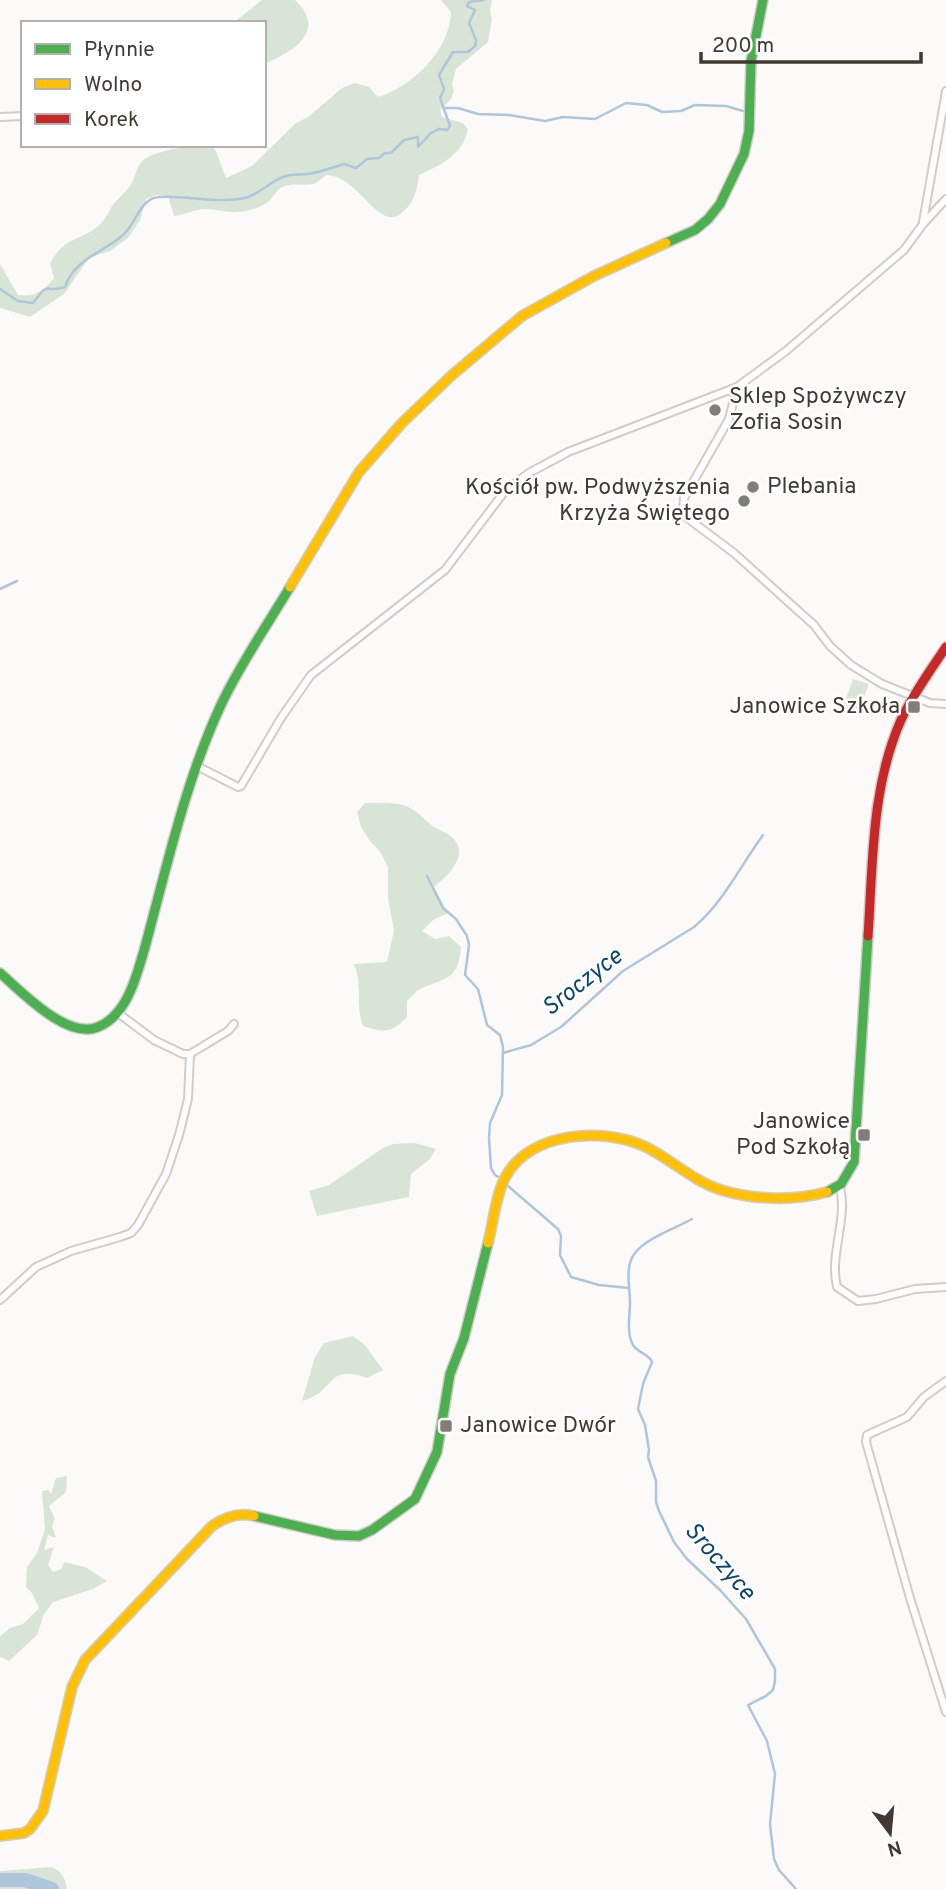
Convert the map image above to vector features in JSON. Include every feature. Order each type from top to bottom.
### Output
[{"type":"street","points":[[0,973],[38,1007],[73,1027],[86,1030],[108,1021],[118,1013],[138,972],[182,811],[220,707],[359,472],[402,423],[451,376],[522,317],[594,275],[695,230],[708,219],[731,184],[747,143],[751,61],[763,0]]},
{"type":"street","points":[[923,224],[946,90]]},
{"type":"street","points":[[0,117],[21,116]]},
{"type":"street","points":[[197,766],[238,787],[241,786],[281,718],[311,675],[445,570],[505,491],[529,473],[568,452],[737,387],[786,351],[904,250],[946,199]]},
{"type":"street","points":[[737,387],[729,419],[684,498],[683,509],[687,517],[734,553],[814,625],[830,646],[852,666],[882,684],[930,703],[946,704]]},
{"type":"street","points":[[0,1836],[24,1833],[43,1811],[72,1687],[85,1660],[212,1526],[233,1514],[246,1514],[335,1535],[359,1536],[372,1530],[415,1499],[437,1452],[450,1374],[475,1298],[498,1196],[504,1178],[513,1164],[528,1152],[546,1143],[605,1137],[633,1142],[693,1179],[721,1190],[774,1199],[829,1194],[840,1187],[854,1162],[877,798],[900,722],[912,696],[946,647]]},
{"type":"street","points":[[118,1013],[154,1040],[183,1054],[190,1054],[228,1031],[234,1024]]},
{"type":"street","points":[[0,1300],[36,1267],[71,1251],[131,1233],[138,1225],[166,1174],[179,1135],[188,1099],[190,1054]]},
{"type":"street","points":[[840,1187],[843,1199],[835,1266],[837,1287],[858,1301],[915,1289],[946,1287]]},
{"type":"street","points":[[946,1381],[924,1397],[907,1417],[867,1436],[866,1442],[910,1598],[946,1712]]},
{"type":"green space","points":[[262,0],[295,0],[308,21],[303,39],[295,47],[266,63],[266,21],[236,21]]},
{"type":"green space","points":[[441,0],[492,0],[488,42],[456,69],[451,99],[440,110],[442,117],[463,123],[468,129],[461,146],[450,158],[419,175],[411,203],[395,217],[386,216],[350,185],[327,175],[313,184],[282,187],[263,205],[239,212],[202,209],[174,216],[168,196],[157,195],[146,199],[140,220],[128,238],[110,251],[89,258],[64,294],[30,317],[0,308],[0,264],[18,295],[34,294],[42,290],[54,278],[50,264],[56,254],[68,243],[96,228],[103,221],[130,186],[138,167],[146,158],[180,148],[209,147],[215,149],[226,178],[252,166],[296,123],[308,117],[342,88],[355,83],[369,87],[378,97],[391,92],[416,75],[437,53],[449,26],[451,12]]},
{"type":"green space","points":[[853,679],[869,684],[857,714],[842,709]]},
{"type":"green space","points":[[365,803],[390,803],[409,807],[449,835],[459,849],[459,856],[452,870],[434,887],[448,913],[433,920],[422,931],[435,939],[449,936],[461,947],[457,967],[449,977],[415,993],[407,1001],[407,1017],[387,1030],[363,1026],[354,964],[387,962],[394,930],[388,899],[388,867],[361,827],[357,812]]},
{"type":"green space","points":[[415,1143],[436,1149],[429,1160],[411,1174],[409,1197],[317,1216],[309,1191],[329,1185],[383,1148],[393,1144]]},
{"type":"green space","points":[[353,1336],[365,1345],[383,1370],[367,1378],[344,1374],[321,1392],[302,1401],[315,1357],[324,1343]]},
{"type":"green space","points":[[67,1476],[66,1492],[49,1506],[55,1519],[52,1526],[56,1538],[48,1535],[44,1550],[54,1547],[48,1565],[53,1572],[61,1569],[64,1562],[85,1567],[107,1581],[93,1589],[53,1602],[44,1614],[37,1635],[9,1661],[0,1657],[0,1636],[10,1628],[23,1624],[39,1608],[26,1587],[27,1567],[37,1553],[45,1529],[42,1491],[48,1490],[51,1494],[56,1478]]},
{"type":"green space","points":[[51,1867],[62,1875],[67,1889],[0,1889],[0,1871]]},
{"type":"waterway","points":[[0,289],[18,301],[33,303],[45,289],[65,287],[75,269],[123,235],[147,202],[153,198],[246,198],[286,176],[312,173],[344,164],[356,168],[367,159],[391,153],[404,140],[418,137],[418,147],[431,133],[439,129],[447,130],[450,126],[440,98],[444,89],[439,75],[453,52],[468,52],[475,46],[476,40],[469,23],[475,10],[467,6],[469,2],[484,0]]},
{"type":"waterway","points":[[445,108],[545,121],[563,117],[595,119],[626,103],[647,105],[662,112],[681,111],[695,105],[726,106],[743,111]]},
{"type":"waterway","points":[[0,589],[17,581]]},
{"type":"waterway","name":"Sroczyce","points":[[503,1053],[531,1045],[561,1027],[623,971],[694,927],[723,895],[763,835]]},
{"type":"waterway","points":[[427,876],[443,908],[456,919],[467,936],[469,945],[465,975],[478,989],[487,1025],[500,1035],[503,1047],[502,1095],[490,1123],[489,1138],[491,1168],[500,1178]]},
{"type":"waterway","name":"Sroczyce","points":[[508,1186],[558,1229],[561,1236],[560,1255],[571,1277],[599,1285],[629,1288]]},
{"type":"waterway","name":"Sroczyce","points":[[692,1219],[641,1247],[631,1260],[628,1275],[630,1335],[635,1348],[652,1362],[643,1384],[638,1409],[645,1425],[648,1457],[656,1481],[656,1502],[674,1542],[687,1559],[746,1619],[775,1669],[773,1690],[748,1705],[767,1741],[775,1774],[770,1824],[774,1859],[779,1870],[796,1889]]},
{"type":"waterway","points":[[0,1880],[25,1880],[52,1889]]},
{"type":"traffic: fast","points":[[666,243],[695,230],[708,219],[720,204],[744,154],[749,131],[751,61],[763,0]]},
{"type":"traffic: fast","points":[[0,973],[46,1012],[73,1027],[98,1027],[108,1021],[124,1004],[138,969],[178,825],[208,736],[236,677],[290,587]]},
{"type":"traffic: fast","points":[[827,1192],[841,1184],[854,1162],[868,936]]},
{"type":"traffic: fast","points":[[254,1516],[335,1535],[359,1536],[372,1530],[415,1499],[437,1452],[450,1374],[464,1338],[488,1243]]},
{"type":"traffic: slow","points":[[290,587],[359,472],[402,423],[451,376],[522,316],[594,276],[666,243]]},
{"type":"traffic: slow","points":[[488,1243],[500,1191],[506,1176],[517,1161],[550,1142],[570,1137],[610,1137],[629,1141],[656,1152],[701,1181],[734,1193],[787,1198],[827,1192]]},
{"type":"traffic: slow","points":[[0,1836],[24,1833],[43,1811],[72,1687],[85,1660],[212,1526],[232,1516],[254,1516]]},
{"type":"traffic: jam","points":[[868,936],[875,826],[891,746],[906,710],[946,647]]},
{"type":"place","name":"Sklep Spożywczy Zofia Sosin","points":[[715,410]]},
{"type":"place","name":"Plebania","points":[[753,487]]},
{"type":"place","name":"Kościół pw. Podwyższenia Krzyża Świętego","points":[[744,501]]},
{"type":"place","name":"Janowice Szkoła","points":[[914,707]]},
{"type":"place","name":"Janowice Pod Szkołą","points":[[864,1135]]},
{"type":"place","name":"Janowice Dwór","points":[[446,1426]]}]
